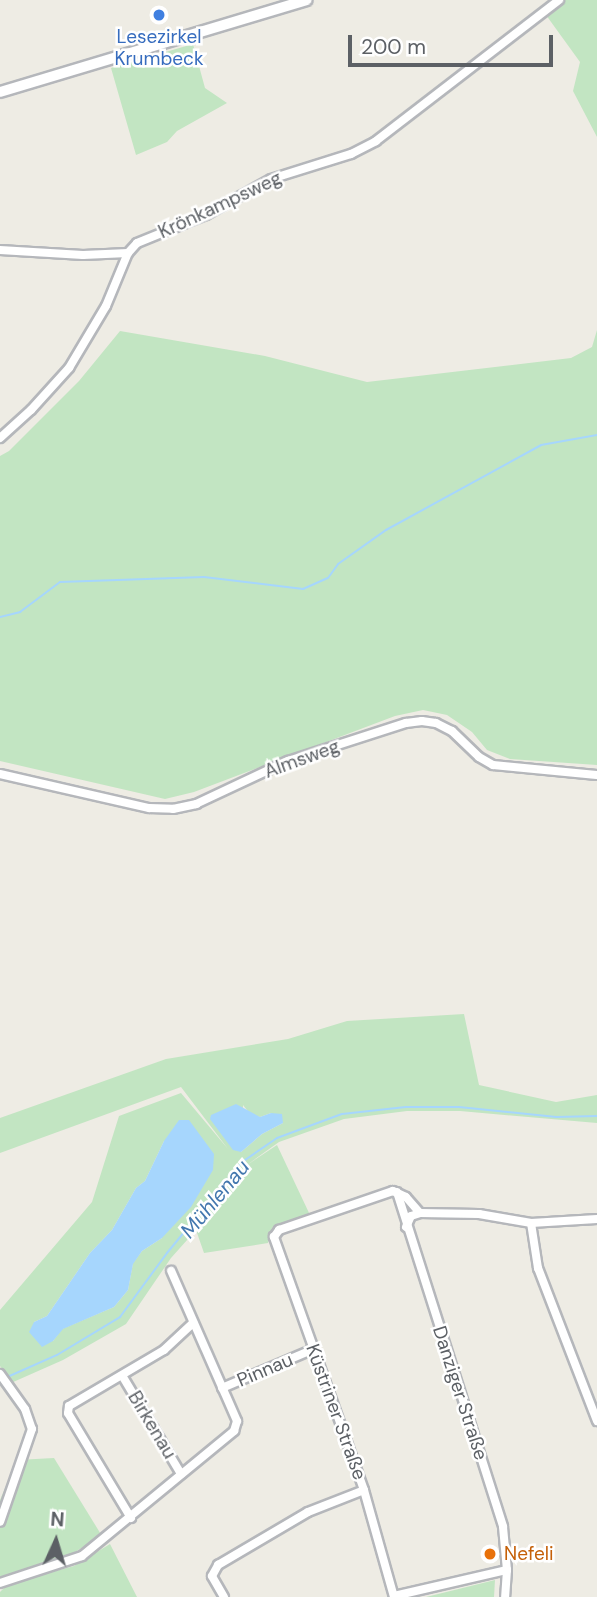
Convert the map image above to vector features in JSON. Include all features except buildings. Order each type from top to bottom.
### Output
[{"type":"main road","points":[[0,92],[307,0]]},
{"type":"street","name":"Krönkampsweg","points":[[128,253],[137,243],[205,215],[271,179],[351,153],[376,141],[559,0]]},
{"type":"street","points":[[0,250],[128,253],[106,306],[69,368],[32,410],[0,438]]},
{"type":"street","name":"Almsweg","points":[[0,774],[149,808],[173,809],[196,804],[297,758],[406,723],[422,721],[436,723],[452,731],[479,757],[493,765],[597,775]]},
{"type":"street","name":"Küstriner Straße","points":[[394,1596],[365,1490],[276,1250],[274,1237],[279,1230],[387,1192],[397,1192]]},
{"type":"street","points":[[397,1192],[406,1197],[421,1213]]},
{"type":"street","name":"Danziger Straße","points":[[397,1192],[499,1514],[507,1570],[505,1597]]},
{"type":"street","points":[[407,1227],[411,1216],[421,1213],[479,1214],[531,1223],[597,1219]]},
{"type":"street","points":[[531,1223],[538,1268],[597,1421]]},
{"type":"street","points":[[0,1583],[82,1556],[234,1431],[237,1421],[171,1271]]},
{"type":"street","points":[[131,1518],[68,1413],[69,1406],[123,1377],[164,1350],[193,1323]]},
{"type":"street","name":"Pinnau","points":[[222,1388],[309,1352]]},
{"type":"street","points":[[0,1522],[32,1429],[25,1409],[3,1377]]},
{"type":"street","name":"Birkenau","points":[[123,1377],[181,1474]]},
{"type":"street","points":[[224,1597],[212,1576],[218,1565],[307,1511],[365,1490]]},
{"type":"street","points":[[394,1596],[507,1570]]},
{"type":"green space","points":[[565,0],[597,0],[597,137],[573,91],[580,62],[546,15]]},
{"type":"green space","points":[[193,44],[205,88],[227,103],[177,131],[167,142],[136,155],[111,68]]},
{"type":"green space","points":[[597,330],[597,765],[510,759],[487,750],[472,732],[447,715],[423,710],[395,716],[194,792],[165,799],[0,761],[0,456],[9,451],[79,381],[120,331],[265,356],[367,382],[571,358],[592,347]]},
{"type":"green space","points":[[464,1014],[479,1085],[556,1102],[597,1095],[597,1123],[460,1111],[407,1111],[344,1119],[279,1142],[244,1167],[277,1145],[310,1215],[272,1228],[268,1243],[204,1253],[196,1230],[171,1258],[126,1324],[63,1360],[11,1383],[0,1366],[0,1310],[92,1202],[119,1116],[181,1093],[228,1149],[181,1087],[0,1153],[0,1118],[166,1059],[288,1039],[347,1021]],"holes":[[[243,1105],[250,1114],[260,1117],[271,1113],[283,1123],[262,1134],[241,1152]],[[164,1141],[162,1238],[142,1251],[133,1263],[128,1290],[114,1307],[62,1329],[53,1341],[34,1322],[47,1316],[90,1253],[112,1230],[136,1188],[145,1181]]]},
{"type":"green space","points":[[54,1458],[102,1536],[68,1556],[0,1577],[0,1500],[17,1460]]},
{"type":"green space","points":[[110,1544],[137,1597],[0,1597],[0,1592],[8,1584],[74,1566]]},
{"type":"green space","points":[[495,1580],[494,1597],[426,1597]]},
{"type":"water","points":[[236,1104],[260,1117],[271,1113],[282,1114],[283,1123],[262,1134],[241,1152],[233,1150],[210,1119],[211,1115]]},
{"type":"water","points":[[179,1120],[189,1120],[214,1154],[213,1170],[191,1207],[162,1238],[142,1251],[133,1264],[128,1290],[114,1307],[63,1329],[53,1341],[42,1347],[29,1332],[34,1322],[47,1316],[90,1253],[112,1230],[136,1188],[145,1181],[164,1141]]},
{"type":"waterway","points":[[0,617],[20,612],[60,582],[204,577],[303,589],[328,578],[338,564],[386,530],[541,445],[597,435]]},
{"type":"waterway","name":"Mühlenau","points":[[5,1378],[57,1355],[120,1317],[167,1253],[242,1162],[277,1138],[342,1114],[406,1107],[459,1107],[556,1117],[597,1116]]},
{"type":"place","name":"Lesezirkel Krumbeck","points":[[159,15]]},
{"type":"place","name":"Nefeli","points":[[490,1554]]}]
